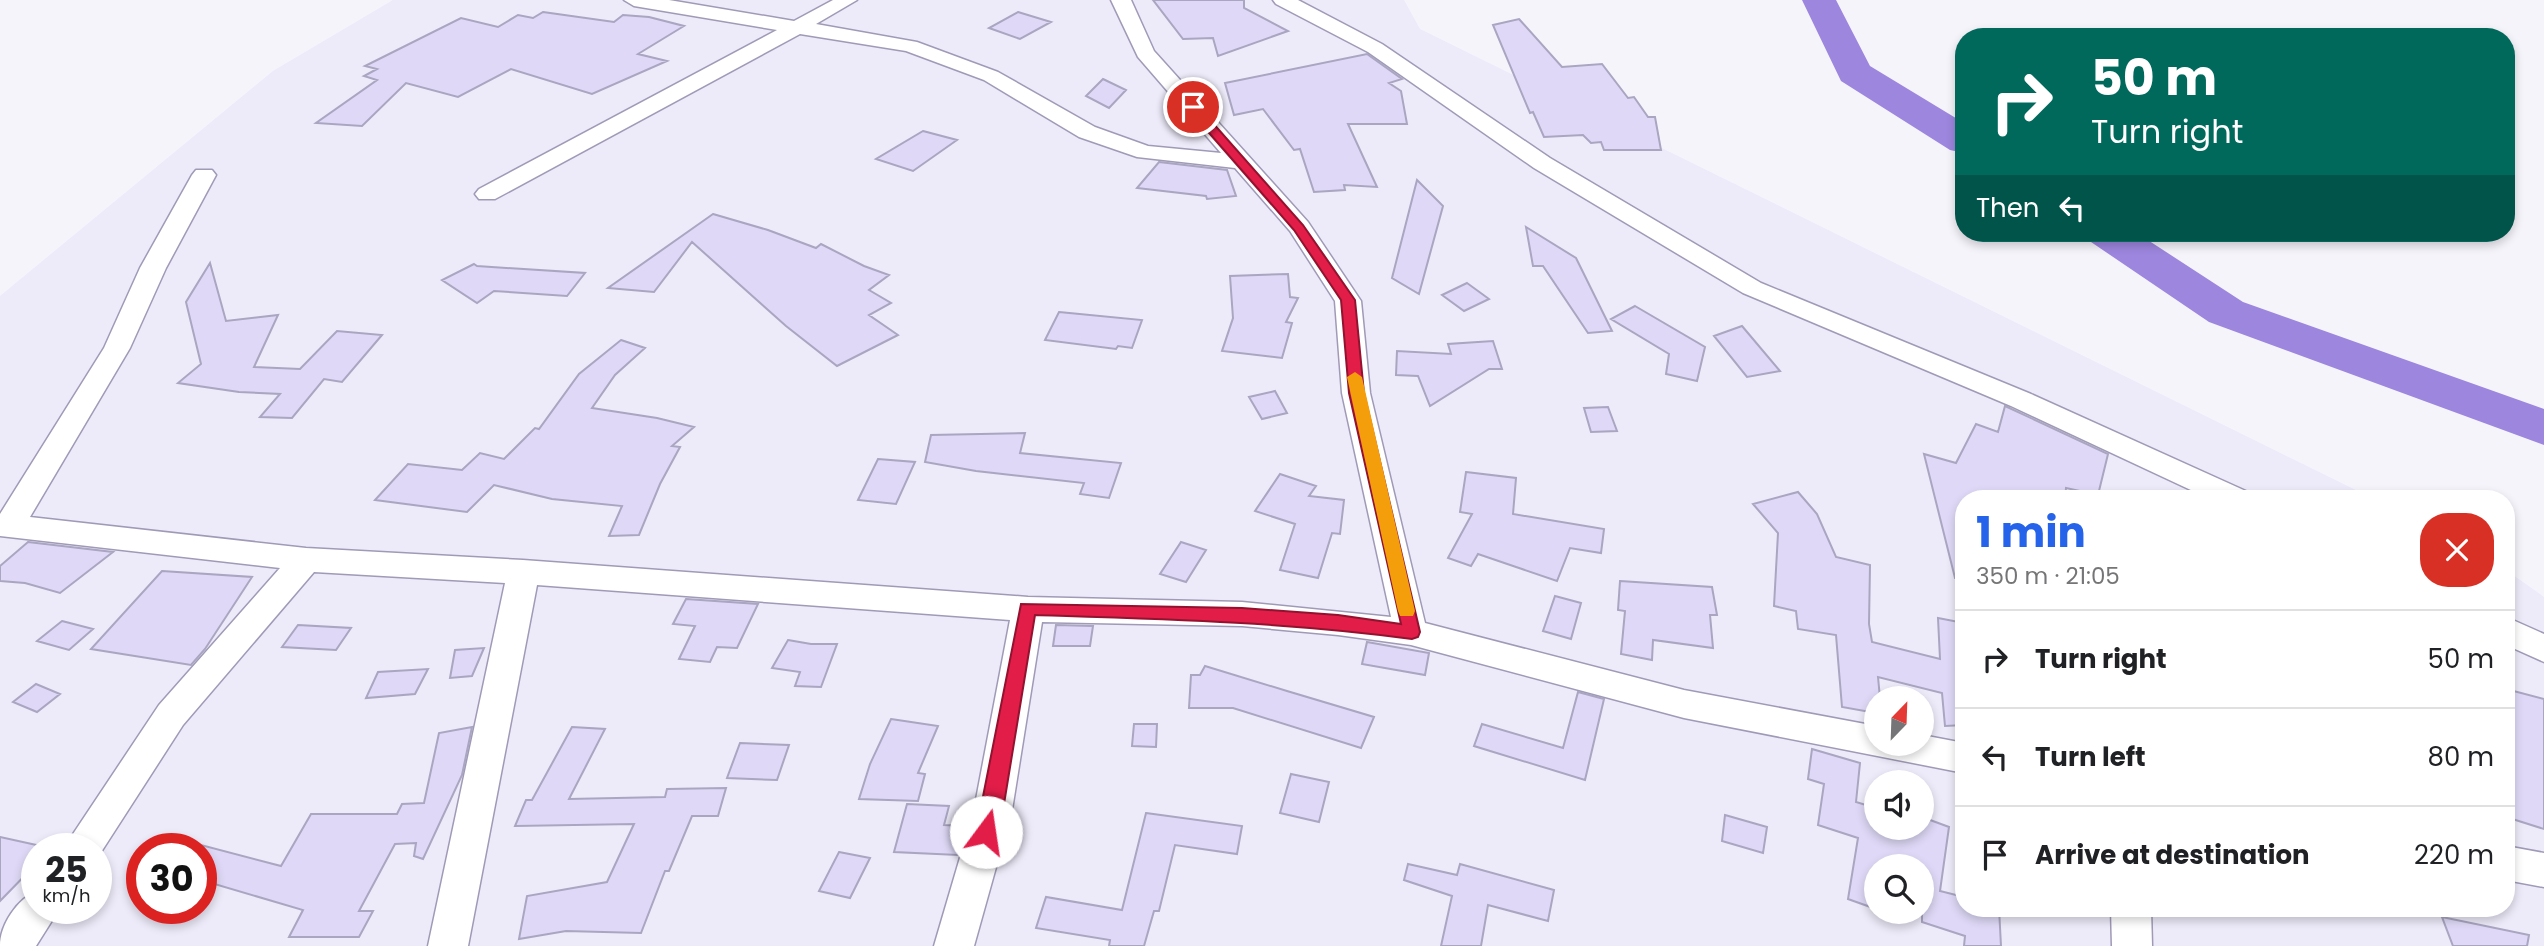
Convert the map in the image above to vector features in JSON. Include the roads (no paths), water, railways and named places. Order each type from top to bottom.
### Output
[{"type":"street","points":[[634,0],[910,46],[991,76],[1087,132],[1145,152],[1241,162]]},
{"type":"street","points":[[487,194],[847,0]]},
{"type":"street","points":[[1121,0],[1145,52],[1299,228],[1348,300],[1356,393],[1412,632]]},
{"type":"street","points":[[1283,0],[1375,48],[1542,163],[1752,288],[2021,400],[2216,490]]},
{"type":"street","points":[[204,175],[153,268],[117,348],[5,525],[306,560],[523,572],[1028,609],[1242,614],[1338,622],[1412,632],[1684,704],[1864,739]]},
{"type":"street","points":[[93,833],[172,715],[306,560]]},
{"type":"street","points":[[449,946],[523,572]]},
{"type":"street","points":[[954,946],[993,810],[1028,609]]},
{"type":"street","points":[[2515,634],[2544,649]]},
{"type":"street","points":[[1934,752],[1955,756]]},
{"type":"street","points":[[2515,865],[2544,870]]},
{"type":"street","points":[[2131,917],[2132,946]]},
{"type":"street","points":[[13,946],[29,924]]},
{"type":"waterway","points":[[1819,0],[1854,73],[1955,135]]},
{"type":"waterway","points":[[2121,242],[2226,312],[2544,428]]}]
